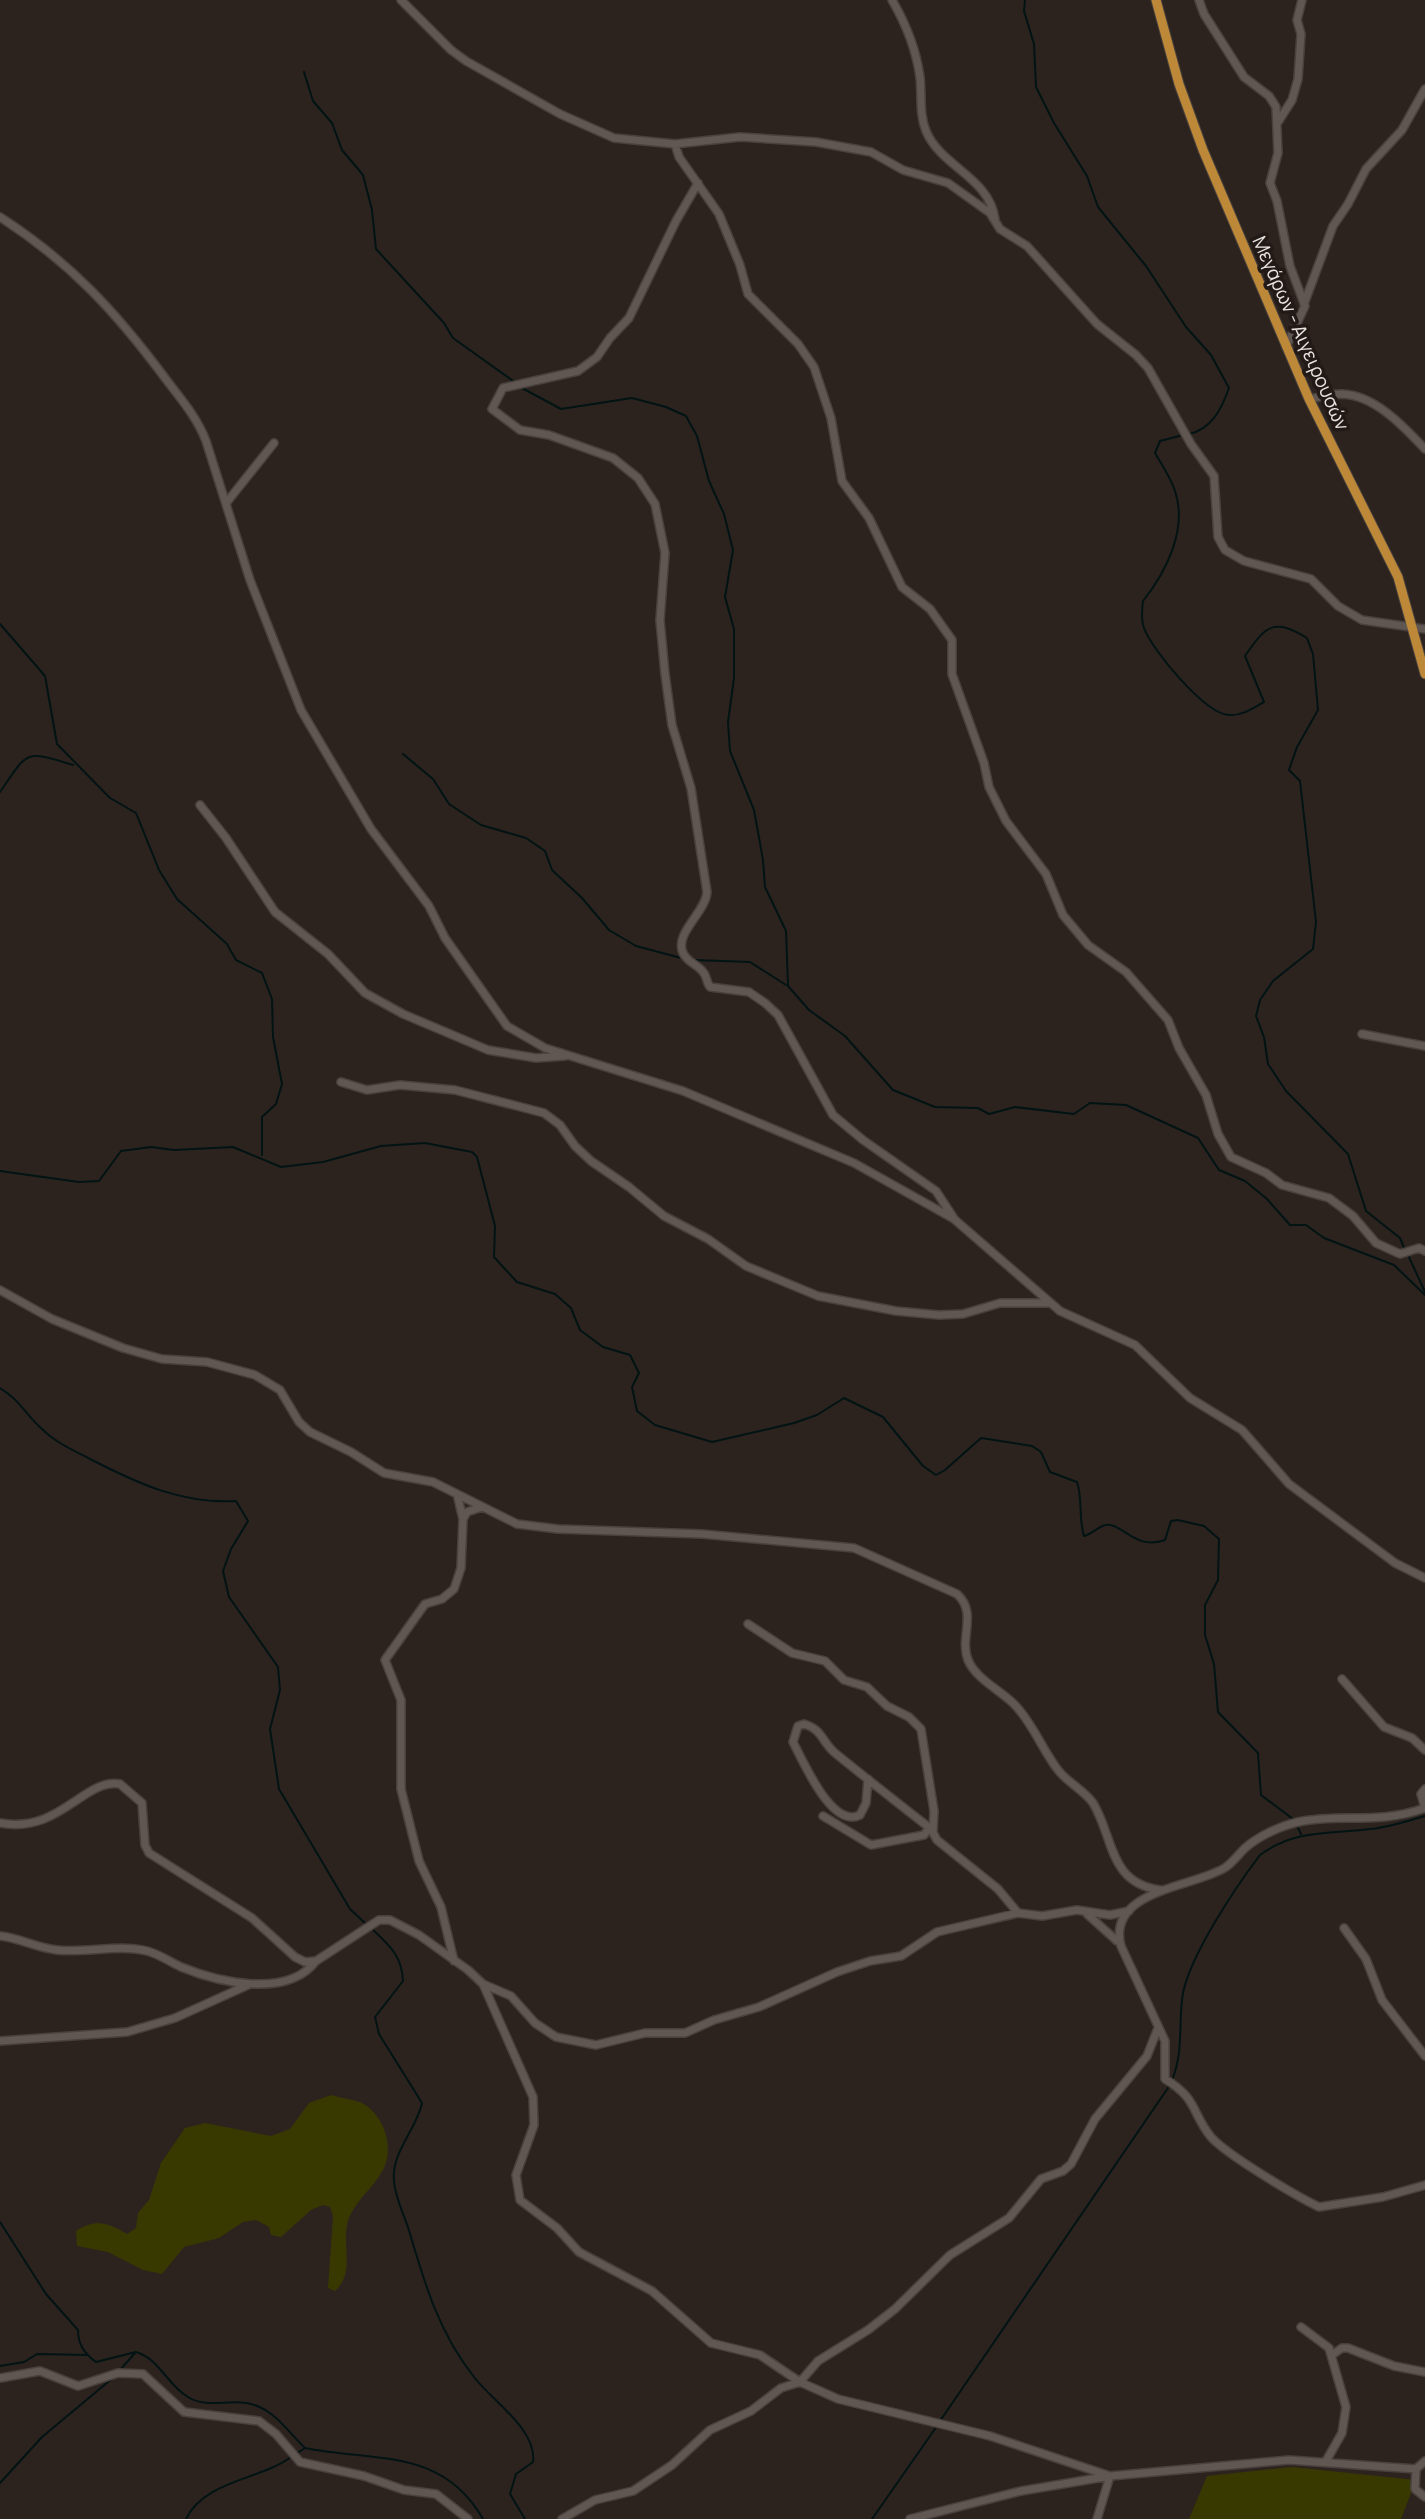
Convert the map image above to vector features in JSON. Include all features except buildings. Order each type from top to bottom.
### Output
[{"type":"main road","name":"Μεγάρων - Αιγειρουσών","points":[[1156,0],[1191,119],[1309,399],[1398,577],[1425,674]]},
{"type":"street","points":[[401,0],[458,56],[560,114],[618,139],[675,144],[750,137],[802,140],[871,152],[903,170],[948,183],[996,219]]},
{"type":"street","points":[[892,0],[907,29],[916,59],[926,132],[938,149],[985,191],[1000,229],[1027,246],[1051,269],[1097,324],[1136,355],[1155,378],[1191,444],[1214,476],[1218,537],[1225,550],[1244,561],[1311,579],[1338,606],[1362,620],[1425,629]]},
{"type":"street","points":[[1199,0],[1244,77],[1272,101],[1278,122],[1278,153],[1270,183],[1278,201],[1290,266],[1304,304]]},
{"type":"street","points":[[1278,122],[1292,100],[1298,79],[1297,60],[1301,34],[1297,20],[1302,0]]},
{"type":"street","points":[[1286,347],[1299,324],[1328,234],[1348,204],[1363,173],[1402,130],[1425,89]]},
{"type":"street","points":[[675,144],[679,157],[727,231],[751,298],[798,344],[814,367],[831,418],[842,481],[864,510],[902,587],[930,609],[952,640],[952,674],[986,767],[989,787],[1006,821],[1045,874],[1068,923],[1088,945],[1126,972],[1168,1020],[1179,1048],[1206,1095],[1218,1134],[1231,1157],[1266,1173],[1282,1185],[1329,1198],[1353,1216],[1380,1244],[1400,1254],[1419,1248],[1425,1251]]},
{"type":"street","points":[[698,183],[676,221],[629,318],[610,338],[597,358],[578,371],[503,388],[492,409],[514,427],[613,458],[638,478],[655,504],[665,553],[660,621],[665,674],[672,725],[691,788],[706,892],[704,904],[682,940],[683,952],[692,965],[704,972],[709,987],[749,992],[771,1009],[833,1115],[863,1140],[936,1191],[954,1219]]},
{"type":"street","points":[[0,217],[76,273],[138,342],[199,425],[227,503],[250,580],[290,684],[349,794],[379,841],[429,906],[440,929],[497,1016],[520,1036],[565,1056],[683,1091],[854,1163],[954,1219],[1049,1303],[1079,1322],[1135,1345],[1190,1398],[1242,1430],[1289,1484],[1395,1563],[1425,1578]]},
{"type":"street","points":[[1309,399],[1340,394],[1361,399],[1397,422],[1425,449]]},
{"type":"street","points":[[227,503],[274,443]]},
{"type":"street","points":[[200,805],[226,838],[275,912],[328,954],[365,993],[403,1014],[488,1050],[536,1058],[565,1056]]},
{"type":"street","points":[[1362,1034],[1425,1046]]},
{"type":"street","points":[[341,1082],[367,1090],[400,1085],[455,1090],[544,1113],[560,1125],[575,1146],[592,1161],[664,1216],[708,1238],[746,1266],[810,1293],[896,1311],[939,1315],[963,1314],[1010,1302],[1049,1303]]},
{"type":"street","points":[[0,1290],[52,1319],[123,1348],[162,1359],[201,1361],[256,1375],[284,1393],[299,1422],[310,1432],[351,1452],[384,1473],[427,1480],[517,1524],[545,1528],[702,1534],[854,1548],[957,1594],[965,1605],[968,1619],[965,1646],[971,1666],[1013,1703],[1059,1772],[1091,1801],[1115,1862],[1144,1884],[1160,1890]]},
{"type":"street","points":[[454,1961],[441,1907],[419,1861],[401,1789],[401,1704],[385,1661],[427,1602],[439,1601],[453,1589],[461,1568],[463,1519],[457,1494]]},
{"type":"street","points":[[463,1519],[467,1512],[482,1507]]},
{"type":"street","points":[[748,1624],[792,1653],[825,1661],[840,1676],[867,1687],[887,1706],[909,1717],[920,1728],[934,1811],[931,1830],[924,1835],[871,1845],[823,1816]]},
{"type":"street","points":[[1342,1679],[1384,1727],[1412,1738],[1425,1750]]},
{"type":"street","points":[[868,1779],[866,1803],[860,1815],[849,1818],[839,1814],[816,1784],[793,1742],[798,1726],[804,1724],[818,1730],[829,1747],[931,1830],[937,1840],[998,1889],[1018,1913]]},
{"type":"street","points":[[0,1823],[27,1825],[42,1821],[103,1785],[120,1784],[142,1803],[145,1845],[152,1855],[252,1918],[295,1957],[305,1962],[317,1961]]},
{"type":"street","points":[[483,1984],[512,1996],[535,2023],[569,2041],[596,2045],[645,2033],[679,2035],[714,2020],[760,2007],[837,1972],[870,1961],[901,1956],[933,1933],[1018,1913],[1042,1916],[1084,1911],[1110,1915],[1129,1912],[1160,1890],[1223,1869],[1258,1839],[1296,1823],[1377,1819],[1425,1808],[1421,1794],[1425,1789]]},
{"type":"street","points":[[1084,1911],[1109,1930],[1121,1946],[1165,2041],[1166,2079],[1183,2090],[1209,2134],[1223,2148],[1320,2207],[1383,2197],[1425,2185]]},
{"type":"street","points":[[1121,1946],[1120,1930],[1129,1912]]},
{"type":"street","points":[[0,2040],[127,2032],[174,2018],[248,1985],[295,1976],[374,1921],[385,1919],[419,1935],[483,1984],[533,2097],[534,2125],[516,2175],[523,2204],[553,2225],[579,2252],[652,2291],[704,2339],[760,2355],[800,2382],[838,2399],[962,2430],[1110,2476]]},
{"type":"street","points":[[1344,1928],[1366,1959],[1382,2000],[1425,2056]]},
{"type":"street","points":[[0,1936],[24,1940],[53,1950],[127,1948],[148,1951],[194,1972],[248,1985]]},
{"type":"street","points":[[562,2519],[595,2500],[633,2491],[672,2465],[710,2430],[751,2411],[781,2388],[800,2382],[818,2361],[868,2330],[895,2309],[950,2255],[1009,2218],[1041,2179],[1067,2168],[1098,2116],[1147,2056],[1158,2027]]},
{"type":"street","points":[[1301,2327],[1324,2342],[1332,2355],[1346,2416],[1342,2433],[1326,2461]]},
{"type":"street","points":[[1332,2355],[1342,2347],[1348,2348],[1394,2366],[1425,2372]]},
{"type":"street","points":[[0,2378],[40,2371],[78,2386],[118,2373],[143,2374],[184,2412],[259,2421],[276,2434],[300,2462],[364,2476],[404,2490],[436,2494],[468,2519]]},
{"type":"street","points":[[909,2519],[1021,2491],[1110,2476],[1279,2460],[1422,2465],[1415,2489],[1425,2497]]},
{"type":"street","points":[[1097,2519],[1110,2476]]},
{"type":"shaded area","points":[[331,2095],[362,2103],[370,2108],[385,2132],[388,2150],[380,2175],[351,2213],[346,2230],[345,2276],[335,2291],[328,2288],[333,2216],[330,2207],[323,2205],[311,2210],[281,2237],[271,2235],[269,2227],[256,2220],[243,2222],[219,2238],[184,2247],[162,2274],[143,2270],[108,2252],[77,2246],[76,2231],[90,2224],[108,2225],[127,2234],[136,2228],[138,2213],[149,2200],[161,2163],[185,2128],[205,2123],[271,2136],[290,2129],[309,2103]]},
{"type":"shaded area","points":[[1292,2467],[1416,2480],[1401,2519],[1189,2519],[1207,2476]]},
{"type":"waterway","points":[[1025,0],[1024,11],[1034,44],[1036,87],[1054,123],[1087,176],[1098,207],[1146,266],[1186,327],[1211,355],[1229,388],[1210,423],[1189,434]]},
{"type":"waterway","points":[[304,72],[313,101],[332,123],[342,150],[363,175],[372,210],[376,249],[444,323],[453,338],[516,383]]},
{"type":"waterway","points":[[520,387],[561,409],[632,398],[666,407],[686,416],[697,436],[709,481],[724,514],[733,550],[725,597],[734,629],[734,678],[728,722],[730,751],[754,810],[765,887],[786,931],[788,986],[809,1010],[845,1036],[893,1090],[935,1107],[978,1108],[989,1114],[1015,1107],[1074,1114],[1090,1103],[1126,1105],[1198,1138],[1219,1170],[1245,1181],[1267,1199],[1290,1225],[1306,1225],[1324,1238],[1394,1265],[1425,1295]]},
{"type":"waterway","points":[[1183,435],[1160,441],[1155,453],[1173,486],[1179,520],[1177,535],[1167,563],[1143,601],[1143,625],[1157,651],[1194,693],[1219,712],[1229,715],[1243,713],[1264,702],[1245,656],[1265,631],[1278,627],[1286,628],[1307,638],[1313,654],[1318,710],[1297,747],[1289,770],[1300,781],[1316,922],[1313,949],[1273,981],[1260,1000],[1256,1016],[1264,1037],[1268,1064],[1286,1091],[1348,1154],[1366,1211],[1400,1238],[1405,1250]]},
{"type":"waterway","points":[[0,624],[45,676],[57,744],[110,798],[136,813],[159,870],[177,899],[227,944],[236,960],[262,973],[272,999],[273,1037],[282,1084],[276,1104],[262,1117],[262,1155]]},
{"type":"waterway","points":[[403,754],[433,779],[449,804],[481,825],[526,838],[545,851],[552,870],[582,898],[609,930],[636,946],[685,959]]},
{"type":"waterway","points":[[0,792],[17,768],[29,757],[45,757],[73,765]]},
{"type":"waterway","points":[[694,960],[750,962],[786,985]]},
{"type":"waterway","points":[[0,1171],[79,1182],[99,1181],[121,1151],[151,1147],[174,1150],[233,1147],[281,1167],[323,1162],[381,1146],[425,1143],[472,1152],[477,1157],[495,1226],[494,1257],[517,1282],[555,1294],[571,1308],[580,1330],[603,1347],[630,1355],[639,1373],[632,1387],[637,1411],[655,1425],[712,1442],[794,1423],[817,1415],[844,1398],[883,1417],[923,1466],[936,1475],[981,1438],[1032,1446],[1041,1452],[1050,1472],[1077,1482],[1084,1536],[1102,1526],[1111,1525],[1137,1539],[1154,1542],[1165,1540],[1171,1521],[1204,1526],[1219,1539],[1218,1580],[1205,1605],[1205,1635],[1214,1664],[1218,1712],[1258,1753],[1261,1795],[1293,1819]]},
{"type":"waterway","points":[[1408,1255],[1425,1292]]},
{"type":"waterway","points":[[0,1388],[53,1438],[109,1469],[179,1496],[236,1501],[248,1521],[231,1549],[223,1571],[229,1597],[278,1667],[280,1690],[270,1729],[279,1789],[350,1909],[366,1924]]},
{"type":"waterway","points":[[1172,2080],[1178,2059],[1183,1993],[1188,1977],[1215,1922],[1260,1855],[1300,1837],[1378,1828],[1425,1816]]},
{"type":"waterway","points":[[1296,1824],[1301,1834]]},
{"type":"waterway","points":[[370,1927],[397,1957],[403,1981],[375,2017],[379,2034],[422,2103],[396,2160],[396,2193],[426,2286],[451,2342],[474,2377],[512,2416],[528,2438],[533,2462],[516,2474],[510,2494],[525,2519]]},
{"type":"waterway","points":[[940,2421],[1170,2085]]},
{"type":"waterway","points":[[0,2222],[46,2294],[78,2330],[83,2349],[96,2362],[136,2352],[158,2366],[174,2386],[188,2397],[202,2402],[246,2403],[264,2409],[286,2427],[305,2448],[381,2458],[427,2469],[448,2479],[466,2496],[483,2519]]},
{"type":"waterway","points":[[120,2370],[135,2353]]},
{"type":"waterway","points":[[0,2366],[24,2362],[37,2354],[87,2355]]},
{"type":"waterway","points":[[0,2483],[42,2437],[114,2377]]},
{"type":"waterway","points":[[872,2519],[937,2426]]},
{"type":"waterway","points":[[296,2454],[305,2448]]},
{"type":"waterway","points":[[186,2519],[195,2506],[219,2488],[278,2465],[291,2457]]}]
